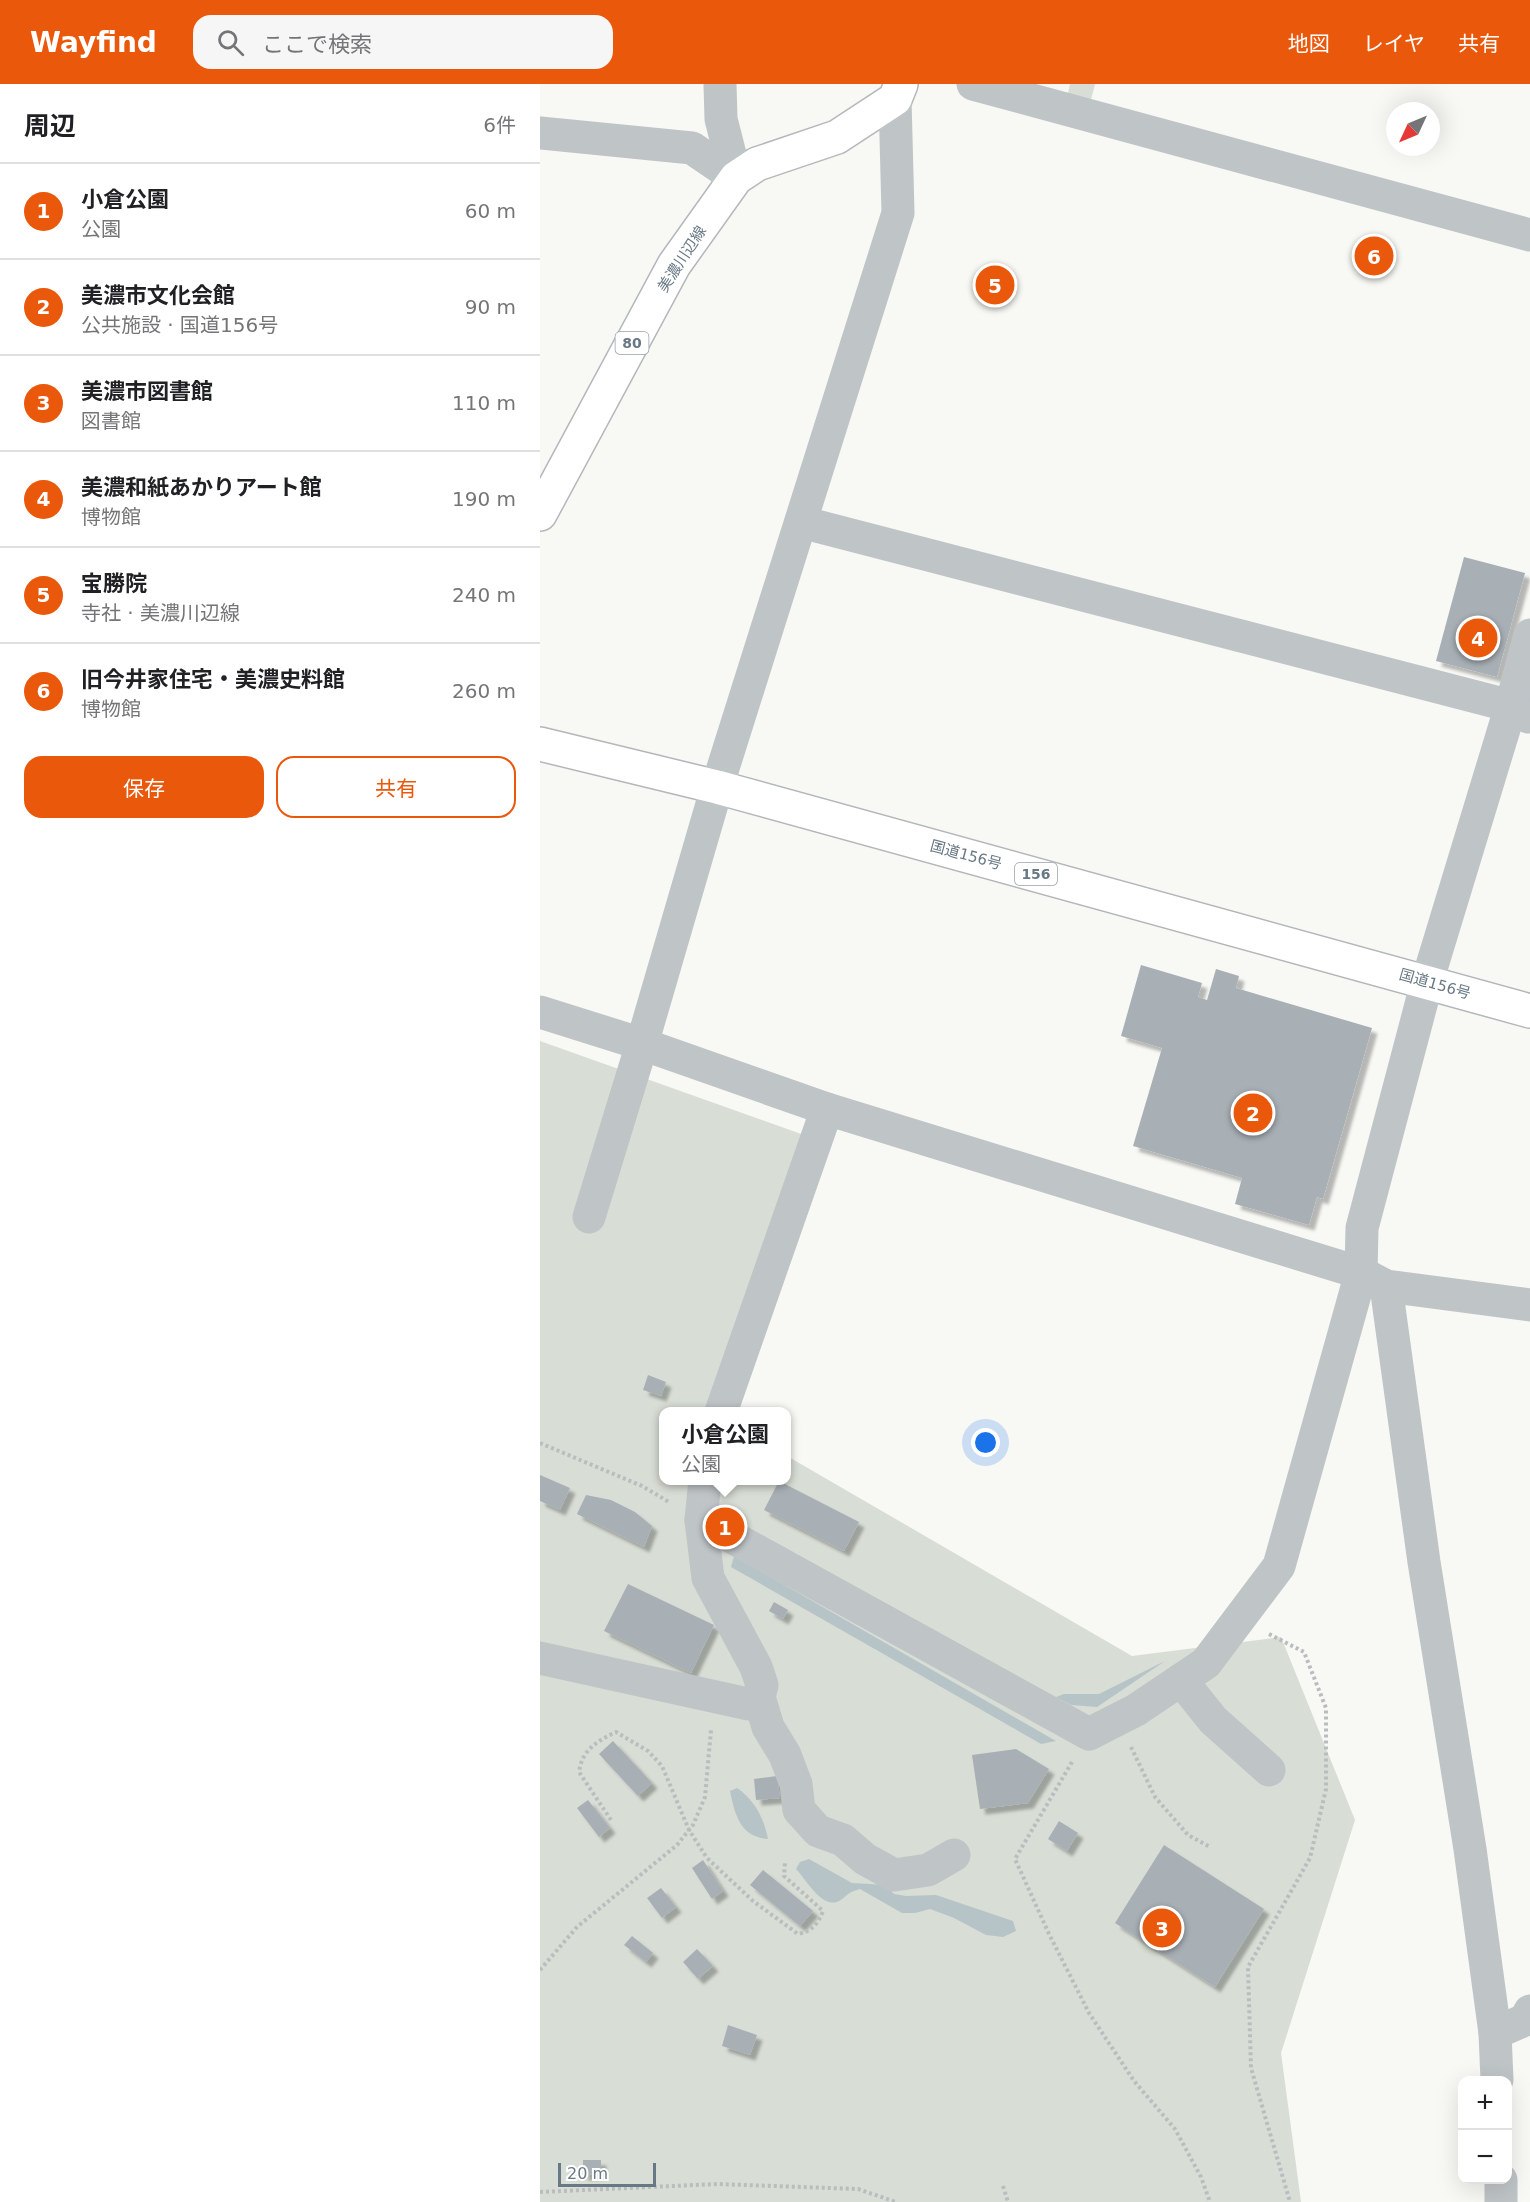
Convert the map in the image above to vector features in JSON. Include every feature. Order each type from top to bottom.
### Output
[{"type":"main road","name":"美濃川辺線","points":[[540,514],[674,265],[736,178],[757,164],[837,137],[898,92]]},
{"type":"main road","name":"国道156号","points":[[540,744],[717,787],[1530,1011]]},
{"type":"street","points":[[720,84],[721,119],[736,178]]},
{"type":"street","points":[[973,84],[1529,232]]},
{"type":"street","points":[[589,1217],[717,787],[898,213],[898,92]]},
{"type":"street","points":[[540,133],[692,148],[736,178]]},
{"type":"street","points":[[801,522],[1520,712]]},
{"type":"street","points":[[1497,2076],[1495,2032],[1470,1850],[1424,1562],[1374,1280],[1362,1228],[1427,982],[1520,712],[1530,635]]},
{"type":"street","points":[[540,1012],[642,1044],[827,1109],[1374,1280],[1530,1305]]},
{"type":"street","points":[[723,1407],[827,1109]]},
{"type":"street","points":[[701,1520],[1103,1727],[1136,1710],[1206,1663],[1279,1566],[1374,1280]]},
{"type":"street","points":[[704,1485],[701,1520],[708,1578],[756,1667],[762,1686],[759,1697],[768,1727],[785,1755],[796,1784],[799,1810],[818,1831],[843,1840],[865,1859],[894,1875],[928,1870],[954,1855]]},
{"type":"street","points":[[540,1658],[748,1704],[759,1697]]},
{"type":"street","points":[[1181,1680],[1213,1720],[1269,1770]]},
{"type":"street","points":[[1495,2032],[1525,2020],[1530,2011]]},
{"type":"street","points":[[1501,2184],[1502,2202]]},
{"type":"path","points":[[540,1443],[642,1486],[701,1520]]},
{"type":"path","points":[[1238,1619],[1304,1652],[1326,1708],[1326,1789],[1310,1858],[1248,1968],[1251,2068],[1290,2202]]},
{"type":"path","points":[[540,1970],[577,1927],[677,1845],[689,1830],[705,1797],[714,1696]]},
{"type":"path","points":[[1210,1846],[1188,1835],[1155,1797],[1103,1727],[1015,1859],[1048,1934],[1089,2013],[1134,2081],[1175,2129],[1202,2177],[1210,2202]]},
{"type":"path","points":[[611,1820],[579,1772],[580,1760],[596,1742],[616,1732],[648,1751],[662,1766],[689,1830],[707,1858],[753,1901],[798,1934],[808,1932],[819,1921],[823,1911],[784,1876],[785,1863]]},
{"type":"path","points":[[540,2192],[717,2184],[858,2189],[896,2202]]},
{"type":"path","points":[[1003,2186],[1008,2202]]},
{"type":"path","points":[[882,2196],[885,2202]]},
{"type":"shaded area","points":[[1070,84],[1095,84],[1090,104],[1067,98]]},
{"type":"shaded area","points":[[540,1041],[804,1135],[724,1407],[659,1407],[659,1485],[791,1485],[791,1458],[1132,1656],[1281,1637],[1355,1820],[1281,2053],[1301,2202],[540,2202]]},
{"type":"shaded area","points":[[734,1556],[1056,1741],[1041,1744],[731,1567]]},
{"type":"shaded area","points":[[1165,1661],[1097,1707],[1071,1705],[1056,1697],[1064,1694],[1099,1694]]},
{"type":"shaded area","points":[[737,1788],[758,1810],[768,1839],[751,1834],[740,1823],[730,1791]]},
{"type":"shaded area","points":[[809,1859],[852,1883],[886,1885],[894,1894],[906,1896],[936,1895],[1013,1921],[1016,1931],[1003,1937],[986,1935],[954,1918],[930,1909],[915,1913],[902,1913],[860,1889],[839,1901],[833,1903],[827,1901],[815,1892],[796,1869],[800,1862]]},
{"type":"building","points":[[1464,557],[1525,573],[1497,677],[1436,661]]},
{"type":"building","points":[[1141,965],[1202,983],[1198,997],[1207,1000],[1216,969],[1239,976],[1236,988],[1372,1028],[1323,1199],[1317,1197],[1309,1225],[1235,1204],[1242,1178],[1133,1146],[1162,1048],[1121,1036]]},
{"type":"building","points":[[648,1375],[666,1382],[661,1396],[643,1390]]},
{"type":"building","points":[[540,1475],[570,1488],[560,1510],[540,1501]]},
{"type":"building","points":[[777,1485],[787,1485],[859,1522],[844,1551],[764,1510]]},
{"type":"building","points":[[586,1495],[611,1500],[635,1512],[652,1526],[644,1547],[577,1514]]},
{"type":"building","points":[[628,1584],[714,1625],[691,1673],[604,1631]]},
{"type":"building","points":[[774,1602],[788,1610],[783,1619],[769,1611]]},
{"type":"building","points":[[613,1741],[652,1783],[638,1796],[599,1754]]},
{"type":"building","points":[[1016,1749],[1049,1769],[1028,1803],[980,1809],[972,1755]]},
{"type":"building","points":[[777,1776],[780,1798],[756,1800],[754,1779]]},
{"type":"building","points":[[588,1800],[610,1828],[599,1837],[577,1808]]},
{"type":"building","points":[[1059,1821],[1078,1833],[1067,1851],[1048,1839]]},
{"type":"building","points":[[1164,1845],[1264,1909],[1215,1987],[1115,1923]]},
{"type":"building","points":[[703,1860],[723,1891],[712,1899],[692,1868]]},
{"type":"building","points":[[763,1870],[813,1911],[800,1926],[750,1885]]},
{"type":"building","points":[[661,1888],[676,1907],[662,1918],[647,1898]]},
{"type":"building","points":[[632,1936],[653,1953],[646,1962],[624,1945]]},
{"type":"building","points":[[697,1949],[713,1966],[698,1979],[683,1962]]},
{"type":"building","points":[[728,2025],[757,2035],[750,2055],[722,2046]]},
{"type":"building","points":[[583,2160],[601,2160],[601,2174],[583,2175]]},
{"type":"place","name":"旧今井家住宅・美濃史料館","points":[[1374,256]]},
{"type":"place","name":"宝勝院","points":[[995,285]]},
{"type":"place","name":"美濃和紙あかりアート館","points":[[1478,638]]},
{"type":"place","name":"美濃市文化会館","points":[[1253,1113]]},
{"type":"place","name":"小倉公園","points":[[725,1527]]},
{"type":"place","name":"美濃市図書館","points":[[1162,1928]]}]
